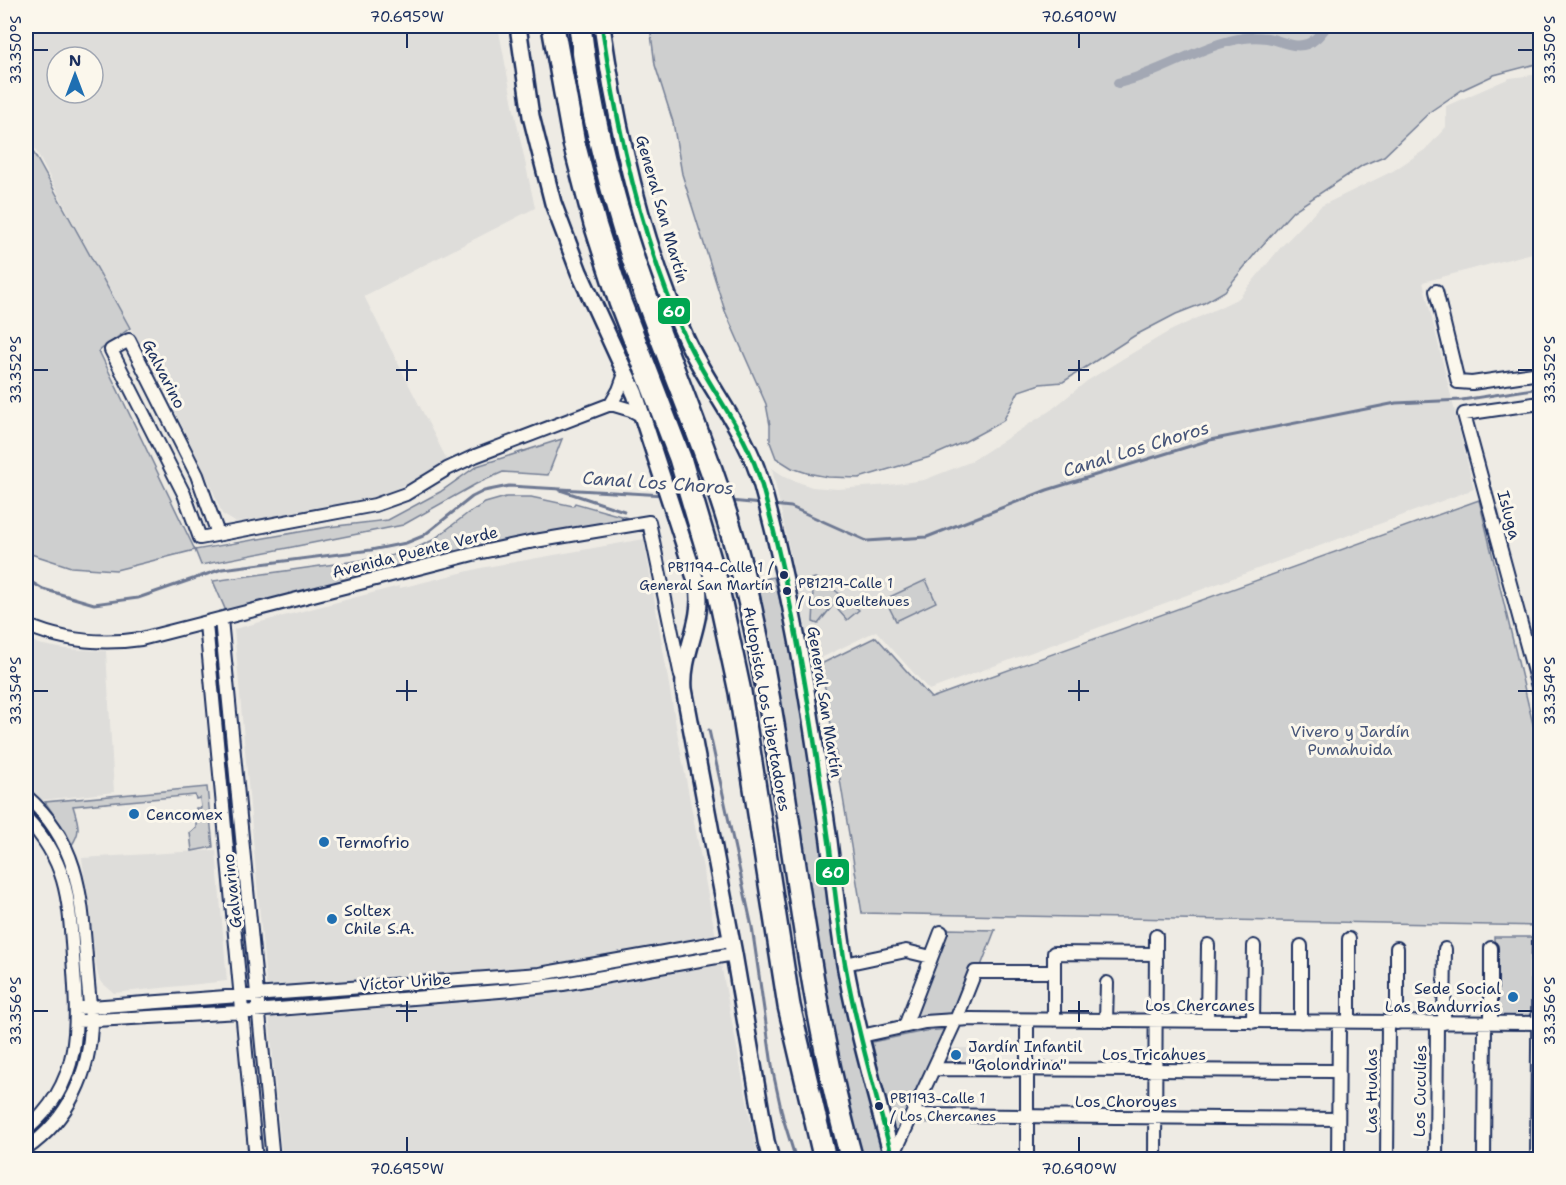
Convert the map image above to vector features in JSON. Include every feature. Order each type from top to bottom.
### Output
[{"type":"highway","name":"Autopista Los Libertadores","points":[[553,26],[574,143],[595,224],[620,302],[688,480],[717,580],[735,662],[789,1006],[825,1160]]},
{"type":"highway","name":"Autopista Los Libertadores","points":[[579,26],[594,113],[619,214],[641,282],[716,483],[747,594],[759,651],[812,985],[852,1160]]},
{"type":"street","points":[[518,26],[531,116],[552,203],[579,272],[626,371],[644,417],[700,595],[699,613],[684,665],[684,688],[771,1160]]},
{"type":"street","name":"General San Martín","points":[[602,26],[626,153],[642,215],[665,287],[687,341],[746,445],[762,484],[798,641],[845,964],[893,1159]]},
{"type":"street","points":[[1436,291],[1458,382],[1540,373]]},
{"type":"street","name":"Galvarino","points":[[129,340],[197,475],[218,534],[200,537],[184,494],[111,350],[129,340]]},
{"type":"street","points":[[611,404],[626,371]]},
{"type":"street","name":"Isluga","points":[[1540,403],[1464,414],[1540,694]]},
{"type":"street","points":[[218,534],[375,505],[406,494],[475,456],[611,404],[644,417]]},
{"type":"street","points":[[154,435],[157,417],[164,409]]},
{"type":"street","name":"Avenida Puente Verde","points":[[26,625],[66,638],[102,642],[141,639],[477,553],[649,522],[684,688]]},
{"type":"street","name":"Galvarino","points":[[221,619],[273,1160]]},
{"type":"street","name":"Galvarino","points":[[206,624],[256,1160]]},
{"type":"street","points":[[216,726],[232,724]]},
{"type":"street","points":[[26,796],[56,831],[78,880],[82,908],[83,1007],[77,1021],[74,1051],[60,1091],[45,1112],[26,1131]]},
{"type":"street","points":[[26,818],[50,847],[62,874],[69,902],[83,1007],[91,1021],[88,1051],[76,1091],[55,1123],[26,1149]]},
{"type":"street","points":[[905,1026],[940,932]]},
{"type":"street","points":[[1155,1160],[1156,936]]},
{"type":"street","points":[[1537,1160],[1539,938]]},
{"type":"street","points":[[1338,1160],[1338,1071],[1344,1022],[1349,939]]},
{"type":"street","points":[[1207,1021],[1208,945]]},
{"type":"street","points":[[1253,1022],[1254,946]]},
{"type":"street","points":[[1300,1022],[1301,946]]},
{"type":"street","name":"Víctor Uribe","points":[[83,1007],[512,976],[733,947]]},
{"type":"street","name":"Víctor Uribe","points":[[77,1021],[241,1012],[512,990],[563,984],[733,947]]},
{"type":"street","name":"Las Hualas","points":[[1387,1160],[1397,948]]},
{"type":"street","points":[[1484,1160],[1491,948]]},
{"type":"street","name":"Los Cuculíes","points":[[1436,1160],[1445,949]]},
{"type":"street","points":[[845,964],[906,951],[931,957]]},
{"type":"street","points":[[1054,1020],[1054,953],[1156,954]]},
{"type":"street","points":[[893,1159],[956,1020],[975,972],[1054,972]]},
{"type":"street","points":[[512,976],[512,990]]},
{"type":"street","points":[[1107,983],[1107,1021]]},
{"type":"street","name":"Los Chercanes","points":[[861,1036],[905,1026],[956,1020],[1539,1023]]},
{"type":"street","points":[[1027,1160],[1028,1020]]},
{"type":"street","name":"Los Tricahues","points":[[934,1069],[1338,1071]]},
{"type":"street","name":"Los Choroyes","points":[[913,1115],[1338,1119]]},
{"type":"shaded area","points":[[26,26],[498,26],[535,208],[364,296],[449,464],[382,495],[343,508],[235,522],[222,514],[212,488],[165,391],[26,132]]},
{"type":"shaded area","points":[[1540,74],[1540,251],[1423,282],[1474,489],[929,690],[876,631],[813,662],[772,468],[787,478],[812,487],[838,489],[924,480],[970,462],[1051,410],[1087,381],[1124,358],[1168,332],[1239,298],[1281,247],[1321,206],[1393,171],[1426,149],[1446,127],[1446,106],[1510,78]]},
{"type":"shaded area","points":[[644,539],[678,737],[758,1159],[282,1159],[234,629],[399,586],[400,588],[481,568]]},
{"type":"shaded area","points":[[26,636],[38,644],[65,649],[106,651],[114,792],[42,800],[26,788]]},
{"type":"shaded area","points":[[216,850],[227,981],[114,993],[100,981],[97,971],[82,858]]},
{"type":"shaded area","name":"Jardín Infantil \"Golondrina\"","points":[[947,1048],[968,1048],[966,1063],[943,1062]]},
{"type":"green space","points":[[650,26],[1540,26],[1540,63],[1494,75],[1462,90],[1431,111],[1384,156],[1363,165],[1293,211],[1225,291],[1134,336],[1063,382],[1040,384],[1019,391],[1003,421],[930,457],[859,478],[828,477],[792,468],[776,458],[770,442],[766,404],[725,311],[682,174],[673,122],[655,65]]},
{"type":"green space","points":[[26,139],[130,328],[99,351],[195,550],[116,570],[71,567],[26,551]]},
{"type":"green space","points":[[562,439],[548,475],[503,472],[476,484],[403,525],[201,565],[195,550],[328,527],[388,520],[440,492],[477,466]]},
{"type":"green space","points":[[506,497],[531,497],[573,506],[575,503],[628,518],[405,564],[226,611],[213,581],[385,557],[410,551],[433,540],[485,503]]},
{"type":"green space","name":"Vivero y Jardín Pumahuida","points":[[1479,500],[1540,753],[1540,926],[862,913],[821,664],[876,637],[931,698]]},
{"type":"green space","points":[[774,577],[795,663],[887,1159],[859,1159],[830,1045],[751,582]]},
{"type":"green space","points":[[815,578],[841,595],[818,624],[813,622],[814,604],[811,579]]},
{"type":"green space","points":[[926,580],[936,602],[896,621],[885,599]]},
{"type":"green space","points":[[846,599],[859,610],[847,620],[838,610],[839,605]]},
{"type":"green space","points":[[207,787],[213,847],[192,851],[190,832],[196,828],[196,808],[201,808],[200,798],[196,799],[195,795],[73,806],[78,831],[71,846],[66,832],[45,802]]},
{"type":"green space","points":[[945,929],[995,930],[981,966],[971,972],[953,1013],[914,1017]]},
{"type":"green space","points":[[1494,937],[1533,937],[1529,1016],[1497,1016],[1494,1010]]},
{"type":"green space","points":[[950,1029],[895,1143],[872,1042],[925,1031]]},
{"type":"waterway","points":[[1118,83],[1150,73],[1228,41],[1256,37],[1287,44],[1307,44],[1316,39],[1327,26]]},
{"type":"waterway","name":"Canal Los Choros","points":[[772,505],[791,507],[867,541],[927,537],[1047,490],[1210,440],[1396,403],[1462,400],[1540,388]]},
{"type":"waterway","name":"Canal Los Choros","points":[[26,579],[43,589],[94,604],[138,598],[222,569],[371,550],[406,543],[423,536],[472,497],[484,491],[509,486],[664,495]]},
{"type":"waterway","points":[[560,490],[624,511]]},
{"type":"waterway","name":"Canal Los Choros","points":[[730,501],[762,504]]},
{"type":"waterway","points":[[709,730],[752,927],[773,1072],[783,1118],[796,1160]]},
{"type":"transit line","name":"60","points":[[602,26],[615,105],[633,185],[656,264],[686,339],[738,429],[756,467],[762,486],[784,574],[809,707],[845,964],[861,1038],[893,1160]]},
{"type":"place","name":"PB1194-Calle 1 / General San Martín","points":[[784,575]]},
{"type":"place","name":"PB1219-Calle 1 / Los Queltehues","points":[[787,591]]},
{"type":"place","name":"Cencomex","points":[[134,814]]},
{"type":"place","name":"Termofrio","points":[[324,842]]},
{"type":"place","name":"Soltex Chile S.A.","points":[[332,919]]},
{"type":"place","name":"Sede Social Las Bandurrias","points":[[1513,997]]},
{"type":"place","name":"Jardín Infantil \"Golondrina\"","points":[[956,1055]]},
{"type":"place","name":"PB1193-Calle 1 / Los Chercanes","points":[[879,1106]]}]
